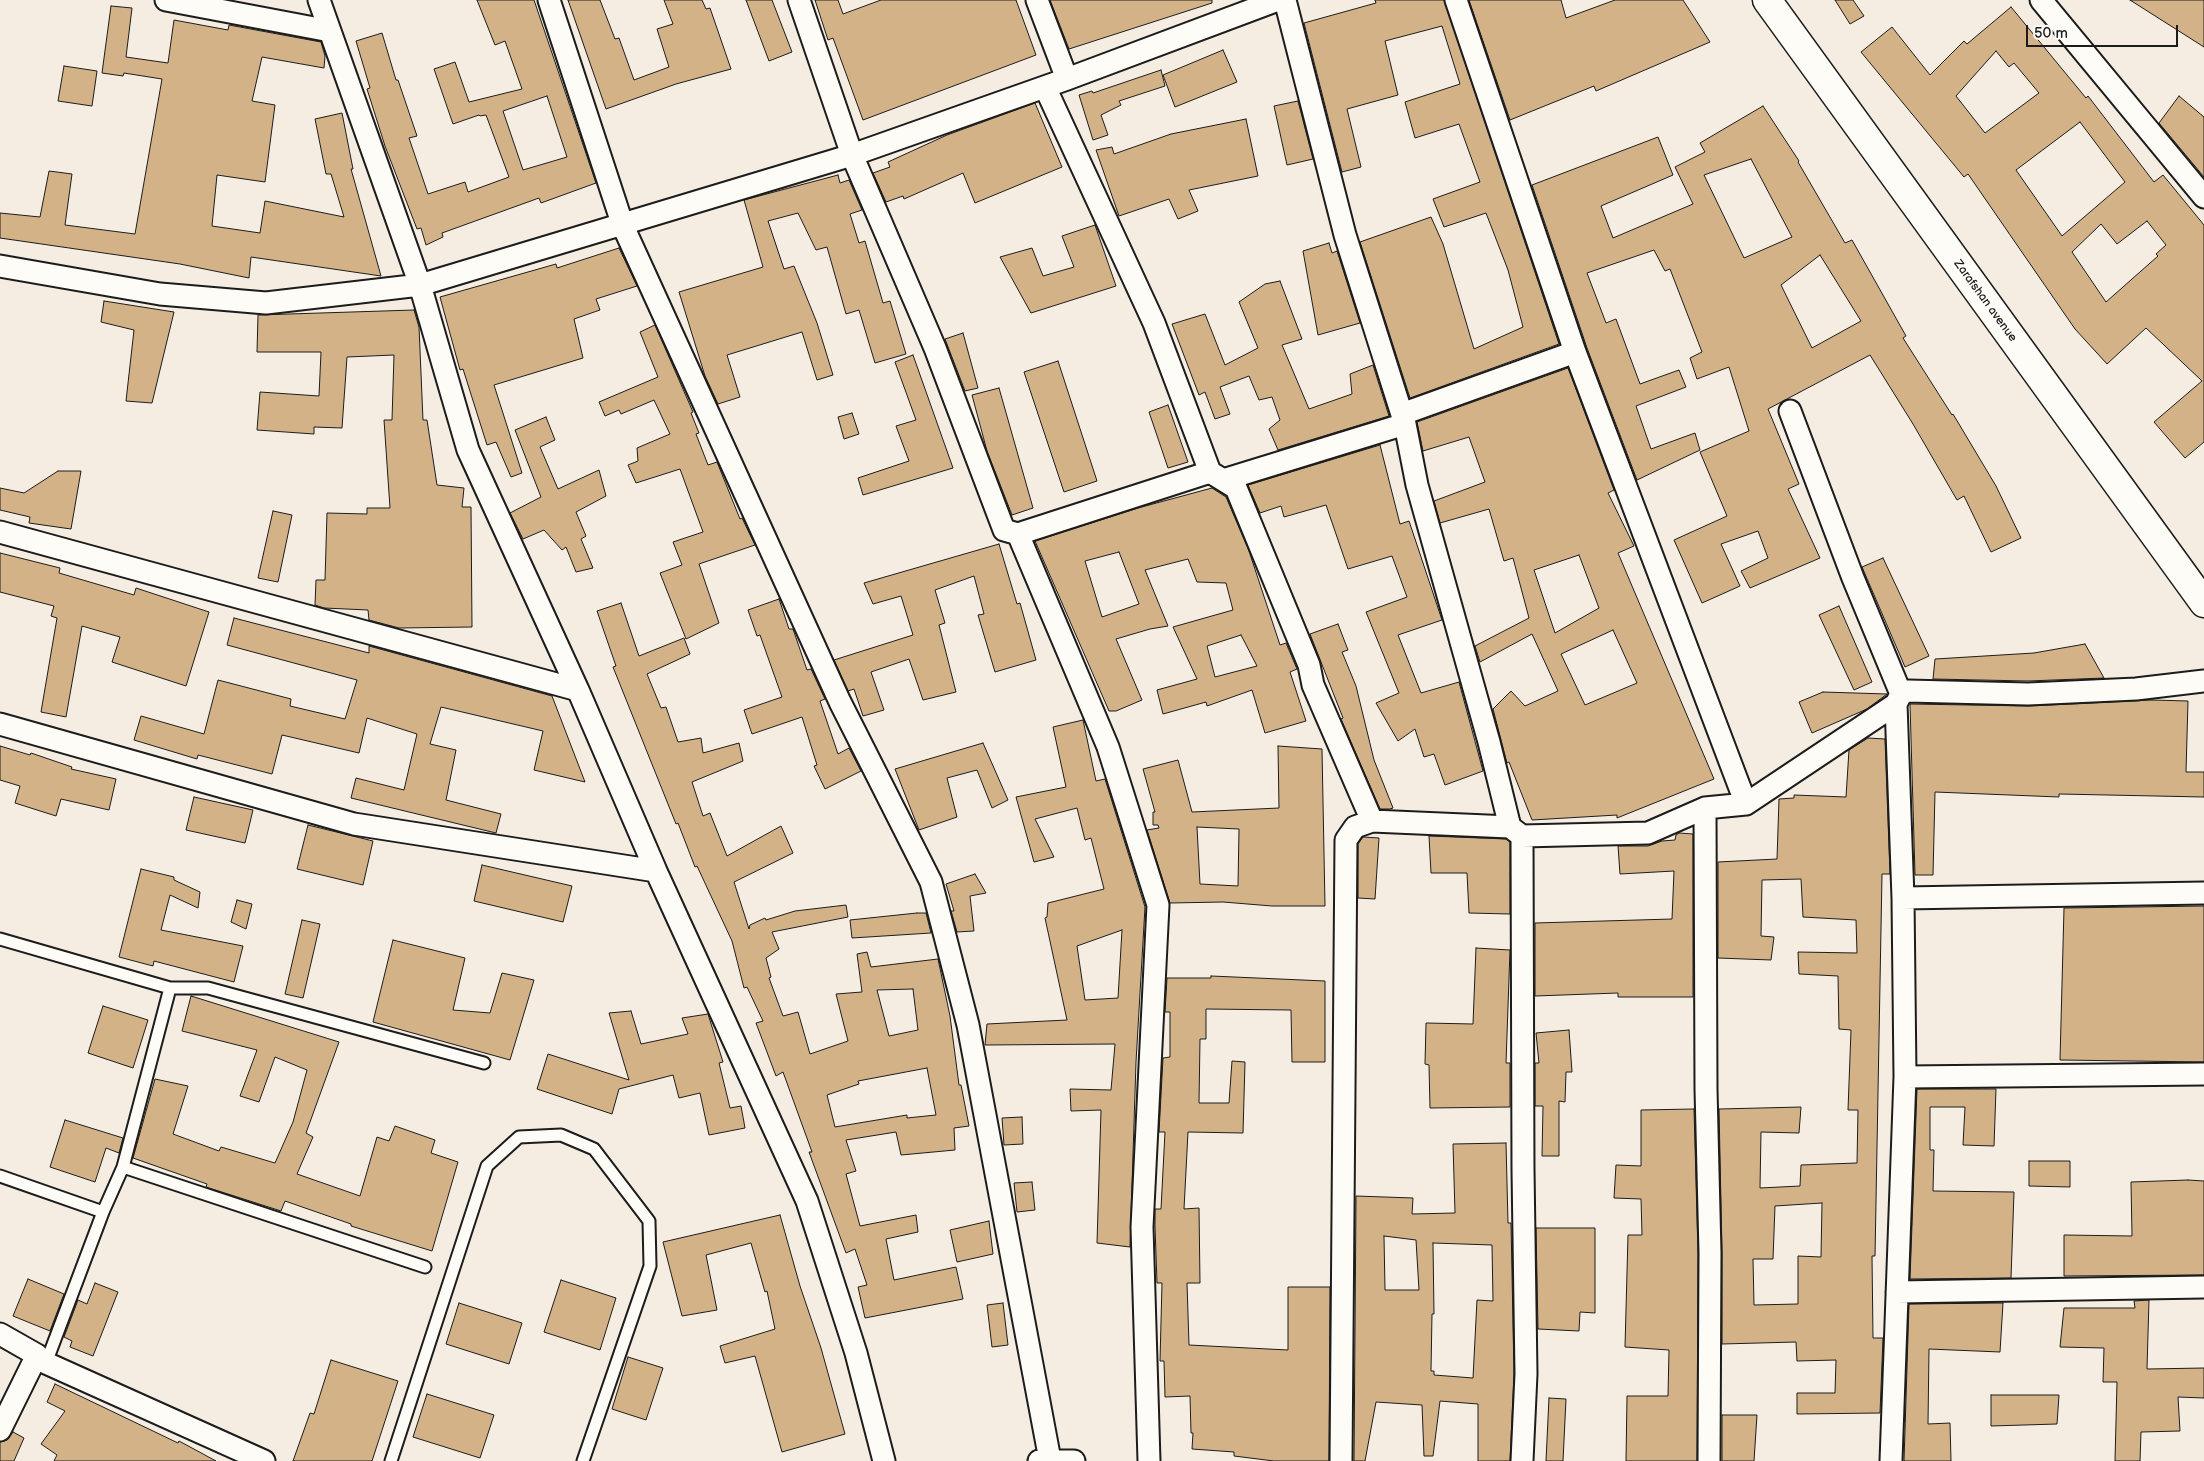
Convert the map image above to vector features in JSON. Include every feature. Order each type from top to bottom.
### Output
[{"type":"main road","name":"Zarafshan avenue","points":[[1766,0],[2204,603]]},
{"type":"street","points":[[166,0],[330,32]]},
{"type":"street","points":[[319,0],[420,285],[468,450],[578,690],[656,872],[807,1201],[856,1353],[884,1461]]},
{"type":"street","points":[[549,0],[623,226],[840,702],[931,882],[968,1025],[1044,1461],[1074,1461]]},
{"type":"street","points":[[799,0],[852,155],[935,348],[1004,530],[1018,534],[1403,419],[1575,352]]},
{"type":"street","points":[[1037,0],[1067,79]]},
{"type":"street","points":[[0,266],[160,294],[266,303],[420,285],[623,226],[852,155],[1067,79],[1278,0]]},
{"type":"street","points":[[1285,0],[1345,235],[1403,419],[1417,484],[1489,742],[1516,831],[1526,1374],[1522,1461]]},
{"type":"street","points":[[1456,0],[1575,352],[1746,804]]},
{"type":"street","points":[[2041,0],[2204,197]]},
{"type":"street","points":[[1045,86],[1154,323],[1216,476],[1236,488],[1309,665],[1313,685],[1372,821]]},
{"type":"street","points":[[1790,411],[1899,699],[1905,1077],[1891,1461]]},
{"type":"street","points":[[0,532],[578,690]]},
{"type":"street","points":[[1018,534],[1108,747],[1158,905],[1142,1227],[1149,1461]]},
{"type":"street","points":[[1341,1461],[1346,840],[1355,827],[1372,821],[1516,831],[1648,833],[1705,808],[1746,804],[1908,691],[2038,694],[2136,689],[2204,681]]},
{"type":"street","points":[[0,724],[354,824],[656,872]]},
{"type":"street","points":[[1705,808],[1706,1089],[1710,1253],[1709,1461]]},
{"type":"street","points":[[1903,898],[2204,893]]},
{"type":"street","points":[[1905,1077],[2204,1074]]},
{"type":"street","points":[[1897,1292],[2204,1287]]},
{"type":"street","points":[[0,1334],[42,1359],[264,1461]]},
{"type":"street","points":[[0,1430],[42,1359]]},
{"type":"lane","points":[[0,938],[170,988],[208,988],[484,1063]]},
{"type":"lane","points":[[42,1359],[123,1167],[170,988]]},
{"type":"lane","points":[[391,1461],[487,1166],[520,1137],[561,1135],[594,1149],[648,1221],[650,1266],[583,1461]]},
{"type":"lane","points":[[123,1167],[425,1267]]},
{"type":"lane","points":[[0,1176],[103,1212]]},
{"type":"building","points":[[477,0],[534,0],[596,183],[541,203],[539,198],[442,233],[443,237],[426,245],[421,228],[417,229],[385,146],[367,89],[370,88],[356,41],[382,33],[396,80],[398,80],[417,136],[409,138],[428,194],[465,182],[468,192],[509,177],[486,115],[479,115],[453,124],[434,69],[455,62],[469,102],[522,89],[505,41],[495,45]],"holes":[[[547,96],[567,157],[523,170],[503,111]]]},
{"type":"building","points":[[568,0],[600,0],[615,39],[619,38],[634,80],[669,67],[657,29],[673,24],[664,0],[702,0],[706,9],[710,8],[731,69],[676,84],[606,109]]},
{"type":"building","points":[[746,0],[772,0],[792,52],[769,61]]},
{"type":"building","points":[[815,0],[838,0],[843,14],[881,0],[1016,0],[1036,55],[863,120],[833,38],[828,40]]},
{"type":"building","points":[[1050,0],[1212,0],[1212,3],[1069,49]]},
{"type":"building","points":[[1375,0],[1444,0],[1559,344],[1410,398],[1360,242],[1431,217],[1443,244],[1474,349],[1523,327],[1508,270],[1486,213],[1444,227],[1433,199],[1480,182],[1459,124],[1415,138],[1405,102],[1460,84],[1442,26],[1385,41],[1398,95],[1347,109],[1361,167],[1342,172],[1304,23],[1376,3]]},
{"type":"building","points":[[1469,0],[1561,0],[1566,18],[1615,0],[1683,0],[1710,42],[1596,91],[1594,86],[1510,120]]},
{"type":"building","points":[[1835,0],[1853,0],[1864,16],[1850,24]]},
{"type":"building","points":[[2130,0],[2204,0],[2204,47]]},
{"type":"building","points":[[111,6],[132,8],[126,57],[168,63],[174,20],[228,30],[229,25],[321,42],[325,56],[324,68],[262,57],[252,101],[275,105],[265,182],[217,175],[212,226],[260,233],[265,201],[344,217],[331,174],[326,174],[315,119],[342,113],[353,169],[351,169],[381,276],[251,257],[249,278],[180,264],[0,238],[0,213],[40,217],[49,171],[72,174],[65,225],[135,234],[162,79],[124,73],[123,76],[102,73]]},
{"type":"building","points":[[2011,7],[2086,98],[2088,96],[2154,182],[2163,175],[2204,225],[2204,442],[2185,458],[2154,422],[2202,381],[2146,328],[2107,364],[2075,329],[1968,174],[1964,177],[1861,52],[1892,27],[1930,75],[1964,41],[1967,44]],"holes":[[[1996,51],[2009,67],[2014,63],[2039,93],[1985,133],[1956,96]],[[2080,122],[2125,182],[2062,236],[2016,170]],[[2147,221],[2166,245],[2156,254],[2158,256],[2106,302],[2072,252],[2101,224],[2117,244]]]},
{"type":"building","points":[[1223,50],[1237,82],[1175,107],[1163,75]]},
{"type":"building","points":[[64,66],[97,71],[92,106],[58,101]]},
{"type":"building","points":[[1161,70],[1165,86],[1119,101],[1121,105],[1101,115],[1108,135],[1093,140],[1079,95],[1092,91],[1093,93]]},
{"type":"building","points":[[2179,96],[2204,117],[2204,177],[2159,123]]},
{"type":"building","points":[[1298,101],[1313,159],[1287,165],[1274,106]]},
{"type":"building","points":[[1035,103],[1062,167],[975,203],[963,173],[904,199],[903,196],[886,202],[873,173],[890,167],[888,162],[947,135]]},
{"type":"building","points":[[1763,106],[1799,161],[1845,243],[1852,240],[1906,336],[1903,338],[1953,414],[1996,486],[2021,538],[1991,552],[1964,496],[1957,500],[1870,355],[1768,409],[1799,484],[1788,489],[1820,558],[1750,588],[1741,571],[1768,558],[1758,531],[1721,544],[1740,586],[1702,603],[1674,540],[1727,516],[1700,452],[1749,431],[1729,367],[1697,379],[1690,358],[1702,352],[1670,269],[1665,271],[1654,250],[1587,273],[1606,323],[1616,319],[1640,384],[1679,370],[1686,387],[1636,406],[1651,449],[1695,433],[1700,450],[1637,480],[1587,348],[1532,185],[1658,137],[1673,175],[1601,206],[1613,238],[1693,204],[1675,167],[1705,152],[1700,143]],"holes":[[[1751,159],[1792,237],[1744,258],[1704,175]],[[1820,255],[1861,321],[1812,348],[1781,285]]]},
{"type":"building","points":[[1246,119],[1258,176],[1189,190],[1198,211],[1178,219],[1169,199],[1119,216],[1096,150],[1112,147],[1114,154],[1171,134]]},
{"type":"building","points":[[838,175],[840,183],[849,180],[862,210],[850,214],[859,243],[865,241],[883,303],[890,301],[906,354],[875,363],[859,310],[846,314],[827,247],[816,250],[798,213],[768,221],[784,269],[794,266],[817,323],[833,375],[817,380],[802,332],[727,355],[740,397],[718,404],[705,376],[679,292],[763,267],[744,200]]},
{"type":"building","points":[[1095,225],[1116,286],[1031,313],[1000,257],[1032,248],[1043,276],[1074,267],[1062,236]]},
{"type":"building","points":[[1329,243],[1332,253],[1337,251],[1360,323],[1318,335],[1303,251]]},
{"type":"building","points":[[619,248],[637,286],[596,299],[600,310],[574,319],[583,358],[494,385],[522,473],[511,477],[496,442],[487,445],[463,369],[460,370],[440,297],[556,264],[557,268]]},
{"type":"building","points":[[1280,281],[1302,339],[1282,345],[1309,409],[1352,394],[1350,374],[1373,365],[1389,416],[1278,450],[1269,429],[1280,420],[1272,397],[1259,400],[1249,376],[1220,387],[1230,414],[1215,419],[1205,392],[1199,395],[1172,324],[1205,314],[1225,365],[1258,348],[1239,302],[1265,284]]},
{"type":"building","points":[[104,301],[174,312],[152,403],[126,401],[134,330],[101,322]]},
{"type":"building","points":[[414,310],[419,327],[423,420],[427,420],[437,485],[464,488],[462,507],[471,507],[472,627],[399,628],[369,620],[368,610],[324,608],[315,605],[316,580],[325,580],[327,513],[367,514],[367,508],[390,508],[384,420],[392,420],[394,355],[347,357],[342,428],[314,427],[314,434],[257,430],[260,392],[319,396],[321,352],[257,352],[258,315]]},
{"type":"building","points":[[655,325],[693,412],[691,413],[699,433],[696,434],[708,465],[717,462],[740,519],[742,518],[755,545],[699,564],[719,623],[686,639],[660,573],[682,565],[673,542],[703,532],[680,469],[636,483],[628,465],[638,461],[637,448],[670,434],[654,400],[621,414],[619,410],[605,416],[599,402],[658,377],[640,332]]},
{"type":"building","points":[[963,333],[978,388],[965,391],[945,339]]},
{"type":"building","points":[[913,355],[953,468],[863,495],[858,478],[909,461],[896,426],[916,420],[895,362]]},
{"type":"building","points":[[1058,361],[1097,481],[1064,492],[1024,372]]},
{"type":"building","points":[[1568,368],[1614,490],[1608,493],[1634,546],[1618,553],[1714,779],[1617,818],[1617,815],[1532,820],[1509,762],[1507,763],[1493,709],[1511,691],[1525,706],[1558,691],[1532,634],[1480,662],[1475,646],[1529,618],[1513,558],[1504,561],[1489,509],[1440,523],[1434,501],[1485,482],[1469,437],[1423,451],[1417,422]],"holes":[[[1579,555],[1599,608],[1555,633],[1534,570]],[[1613,630],[1637,683],[1585,705],[1561,654]]]},
{"type":"building","points":[[999,388],[1033,508],[1012,515],[987,451],[972,395]]},
{"type":"building","points":[[1168,405],[1188,462],[1168,468],[1149,412]]},
{"type":"building","points":[[852,413],[859,434],[844,439],[838,417]]},
{"type":"building","points":[[546,417],[555,440],[540,447],[558,489],[599,470],[606,496],[576,512],[586,536],[581,539],[593,568],[576,572],[566,547],[562,550],[544,530],[523,539],[510,513],[541,497],[515,430]]},
{"type":"building","points":[[1380,445],[1400,524],[1409,521],[1442,620],[1398,635],[1421,693],[1459,682],[1483,771],[1445,785],[1434,754],[1424,757],[1415,729],[1398,741],[1376,703],[1399,693],[1366,612],[1407,597],[1392,556],[1348,569],[1326,505],[1284,517],[1281,506],[1260,513],[1248,485]]},
{"type":"building","points":[[58,471],[81,471],[71,529],[29,523],[30,517],[0,510],[0,488],[24,493]]},
{"type":"building","points":[[1212,488],[1226,497],[1249,551],[1280,645],[1286,643],[1297,669],[1290,672],[1306,721],[1265,733],[1252,690],[1207,706],[1206,702],[1163,714],[1157,690],[1197,679],[1173,627],[1233,610],[1226,583],[1197,582],[1188,559],[1145,570],[1168,626],[1116,639],[1142,700],[1116,711],[1109,711],[1035,541],[1138,508]],"holes":[[[1119,552],[1139,604],[1102,617],[1085,561]],[[1241,635],[1257,666],[1215,677],[1207,646]]]},
{"type":"building","points":[[273,511],[292,515],[278,582],[258,578]]},
{"type":"building","points":[[999,544],[1017,604],[1020,603],[1036,660],[995,672],[978,615],[984,614],[974,576],[935,590],[945,623],[939,625],[956,692],[923,700],[909,659],[871,672],[884,710],[863,716],[854,689],[848,691],[834,660],[913,635],[901,596],[873,604],[864,583]]},
{"type":"building","points":[[0,553],[60,568],[59,573],[134,595],[136,588],[209,612],[186,686],[112,662],[120,637],[82,626],[66,717],[41,712],[57,618],[51,616],[54,606],[0,592]]},
{"type":"building","points":[[1883,558],[1929,656],[1905,667],[1862,567]]},
{"type":"building","points":[[779,599],[789,629],[793,629],[807,670],[811,669],[825,699],[820,701],[838,754],[849,748],[861,771],[825,789],[814,766],[817,765],[802,717],[752,734],[744,710],[782,697],[760,635],[757,636],[748,610]]},
{"type":"building","points":[[621,603],[639,656],[684,638],[690,654],[647,674],[661,708],[666,707],[678,742],[701,738],[703,753],[739,743],[743,761],[692,782],[703,816],[710,813],[727,856],[781,826],[793,853],[734,882],[749,929],[750,925],[765,918],[766,920],[795,911],[846,905],[848,917],[772,932],[779,949],[766,958],[771,977],[769,978],[783,1016],[798,1012],[810,1054],[848,1041],[836,994],[862,992],[857,954],[867,952],[871,967],[938,959],[950,1016],[959,1085],[961,1085],[969,1126],[954,1128],[955,1150],[901,1155],[896,1132],[846,1140],[856,1171],[846,1174],[860,1226],[916,1215],[918,1232],[886,1239],[894,1280],[956,1267],[963,1299],[865,1318],[858,1287],[867,1285],[855,1249],[846,1253],[809,1152],[812,1152],[783,1072],[776,1076],[756,1023],[763,1021],[747,987],[744,988],[732,941],[697,866],[695,867],[678,823],[676,824],[613,667],[616,666],[597,611]],"holes":[[[913,989],[918,1030],[889,1036],[877,990]],[[927,1068],[936,1115],[907,1118],[907,1115],[835,1127],[827,1095],[859,1084],[858,1081]]]},
{"type":"building","points":[[1839,606],[1872,682],[1854,690],[1819,615]]},
{"type":"building","points":[[234,618],[369,653],[369,646],[552,696],[585,782],[534,770],[543,731],[441,707],[430,744],[456,750],[446,800],[501,814],[496,833],[351,798],[356,778],[404,790],[417,734],[367,718],[359,753],[282,735],[272,774],[198,755],[197,759],[134,740],[141,716],[204,734],[218,680],[291,699],[290,706],[345,719],[357,680],[227,645]]},
{"type":"building","points":[[1338,624],[1348,650],[1342,652],[1356,686],[1374,760],[1393,808],[1390,809],[1380,809],[1341,719],[1343,718],[1310,634]]},
{"type":"building","points":[[2085,644],[2104,678],[2028,681],[1933,679],[1935,659],[2034,653]]},
{"type":"building","points":[[1823,692],[1887,694],[1867,709],[1812,733],[1799,702]]},
{"type":"building","points":[[2152,700],[2188,701],[2186,772],[2204,772],[2204,797],[2059,794],[2059,797],[1935,792],[1933,875],[1915,875],[1910,704],[2029,706]]},
{"type":"building","points":[[1083,720],[1096,781],[1105,779],[1145,907],[1136,1062],[1130,1247],[1097,1243],[1101,1110],[1071,1111],[1070,1089],[1111,1090],[1115,1044],[985,1045],[987,1024],[1067,1020],[1045,918],[1047,917],[1048,903],[1104,889],[1091,838],[1085,840],[1077,808],[1035,819],[1054,857],[1034,862],[1016,797],[1066,787],[1053,727]],"holes":[[[1122,930],[1118,998],[1085,1000],[1077,946]]]},
{"type":"building","points":[[1868,738],[1885,739],[1890,874],[1882,874],[1875,1256],[1872,1256],[1873,1338],[1883,1338],[1880,1413],[1797,1414],[1797,1393],[1835,1393],[1836,1360],[1797,1361],[1796,1342],[1722,1344],[1719,1109],[1801,1107],[1799,1133],[1761,1132],[1760,1188],[1800,1186],[1801,1165],[1857,1163],[1858,1110],[1848,1110],[1851,1030],[1839,1029],[1838,976],[1799,974],[1798,952],[1857,953],[1856,920],[1803,917],[1801,879],[1762,880],[1761,936],[1774,937],[1771,960],[1718,958],[1718,862],[1777,859],[1779,799],[1794,798],[1794,795],[1846,797],[1849,750]],"holes":[[[1822,1203],[1821,1257],[1798,1256],[1798,1304],[1754,1305],[1753,1259],[1773,1259],[1775,1206]]]},
{"type":"building","points":[[983,743],[1008,800],[992,808],[977,770],[947,778],[957,817],[919,830],[895,769]]},
{"type":"building","points":[[0,746],[30,755],[31,753],[72,767],[71,769],[116,779],[109,810],[61,799],[56,816],[15,803],[20,786],[0,780]]},
{"type":"building","points":[[1278,746],[1322,749],[1325,906],[1272,906],[1223,902],[1170,903],[1147,830],[1159,828],[1158,825],[1153,825],[1153,812],[1155,812],[1143,769],[1178,760],[1192,812],[1279,808]],"holes":[[[1197,827],[1239,829],[1238,886],[1200,884]]]},
{"type":"building","points":[[194,797],[253,810],[245,843],[186,830]]},
{"type":"building","points":[[308,825],[373,841],[363,885],[297,869]]},
{"type":"building","points":[[1679,833],[1693,834],[1693,997],[1618,997],[1618,993],[1535,996],[1535,923],[1672,919],[1674,871],[1620,874],[1618,846],[1648,846],[1662,841],[1675,840],[1676,835]]},
{"type":"building","points":[[1429,836],[1506,839],[1510,842],[1510,914],[1469,913],[1467,873],[1431,873]]},
{"type":"building","points":[[1363,837],[1379,838],[1375,899],[1358,898],[1358,844]]},
{"type":"building","points":[[482,865],[572,886],[563,922],[474,901]]},
{"type":"building","points":[[141,869],[174,877],[174,880],[200,892],[198,908],[170,895],[161,930],[243,946],[234,982],[154,961],[153,966],[119,957]]},
{"type":"building","points":[[975,874],[986,893],[970,896],[974,931],[957,932],[951,911],[954,911],[946,884]]},
{"type":"building","points":[[237,900],[252,904],[246,929],[231,922]]},
{"type":"building","points":[[2204,906],[2204,1062],[2060,1060],[2064,908]]},
{"type":"building","points":[[926,913],[931,933],[852,938],[850,920]]},
{"type":"building","points":[[302,920],[320,924],[303,998],[285,994]]},
{"type":"building","points":[[393,940],[465,958],[453,1010],[490,1013],[502,973],[534,980],[510,1060],[373,1022]]},
{"type":"building","points":[[1476,948],[1510,950],[1506,1063],[1510,1063],[1510,1107],[1430,1108],[1429,1065],[1425,1064],[1426,1023],[1473,1024]]},
{"type":"building","points":[[1211,976],[1325,981],[1325,1062],[1292,1062],[1291,1010],[1206,1009],[1206,1039],[1200,1039],[1199,1103],[1229,1103],[1232,1061],[1245,1062],[1243,1133],[1188,1132],[1184,1209],[1199,1208],[1200,1283],[1187,1283],[1189,1345],[1288,1350],[1288,1287],[1330,1287],[1329,1461],[1274,1461],[1234,1456],[1234,1452],[1192,1449],[1193,1433],[1191,1433],[1190,1396],[1165,1397],[1164,1361],[1160,1361],[1162,1283],[1157,1283],[1155,1209],[1161,1209],[1165,1132],[1159,1132],[1163,1058],[1170,1057],[1170,1012],[1165,1012],[1167,978],[1211,978]]},
{"type":"building","points":[[191,996],[339,1042],[306,1133],[313,1137],[297,1174],[360,1196],[377,1137],[389,1141],[395,1126],[435,1140],[431,1153],[458,1162],[432,1251],[351,1226],[351,1224],[285,1201],[281,1211],[206,1187],[207,1184],[133,1158],[155,1079],[188,1086],[173,1134],[219,1151],[221,1147],[275,1163],[293,1122],[307,1070],[275,1057],[259,1102],[240,1096],[257,1050],[182,1031]]},
{"type":"building","points":[[103,1006],[148,1020],[133,1068],[88,1053]]},
{"type":"building","points":[[631,1011],[641,1044],[688,1034],[682,1018],[708,1014],[723,1062],[719,1063],[730,1108],[741,1106],[745,1128],[709,1135],[700,1093],[679,1098],[673,1075],[619,1089],[612,1114],[537,1089],[548,1054],[629,1080],[609,1013]]},
{"type":"building","points":[[1569,1030],[1572,1072],[1566,1072],[1565,1102],[1559,1101],[1559,1156],[1542,1156],[1543,1106],[1535,1106],[1535,1063],[1539,1063],[1536,1033]]},
{"type":"building","points":[[1917,1089],[1996,1089],[1994,1146],[1963,1145],[1965,1107],[1930,1107],[1930,1150],[1934,1150],[1933,1191],[2014,1192],[2011,1278],[1910,1279]]},
{"type":"building","points":[[1694,1109],[1698,1253],[1697,1461],[1626,1461],[1627,1396],[1668,1396],[1669,1350],[1625,1347],[1628,1235],[1642,1235],[1641,1199],[1614,1198],[1616,1165],[1641,1166],[1641,1110]]},
{"type":"building","points":[[1022,1117],[1023,1144],[1004,1145],[1002,1118]]},
{"type":"building","points":[[65,1120],[123,1138],[119,1153],[106,1148],[95,1182],[50,1167]]},
{"type":"building","points":[[1506,1143],[1508,1223],[1511,1223],[1514,1374],[1510,1461],[1478,1461],[1478,1404],[1440,1401],[1433,1456],[1424,1456],[1422,1405],[1376,1402],[1365,1461],[1354,1461],[1356,1196],[1413,1198],[1412,1214],[1455,1213],[1453,1144]],"holes":[[[1384,1236],[1416,1240],[1419,1290],[1385,1290]],[[1433,1243],[1492,1245],[1493,1301],[1477,1300],[1473,1378],[1434,1375],[1434,1371],[1431,1371],[1432,1314],[1434,1314]]]},
{"type":"building","points":[[2029,1161],[2070,1161],[2070,1187],[2029,1186]]},
{"type":"building","points":[[2204,1181],[2204,1275],[2064,1276],[2064,1235],[2132,1236],[2131,1182]]},
{"type":"building","points":[[1032,1182],[1035,1210],[1017,1212],[1014,1183]]},
{"type":"building","points":[[780,1215],[845,1434],[782,1452],[755,1356],[725,1363],[720,1346],[775,1329],[767,1291],[765,1292],[751,1243],[706,1255],[717,1310],[682,1316],[663,1242]]},
{"type":"building","points":[[989,1221],[993,1254],[957,1262],[950,1230]]},
{"type":"building","points":[[1536,1228],[1595,1228],[1595,1313],[1580,1312],[1579,1331],[1538,1329]]},
{"type":"building","points":[[28,1279],[64,1294],[50,1331],[13,1316]]},
{"type":"building","points":[[561,1280],[616,1298],[600,1350],[544,1332]]},
{"type":"building","points":[[95,1283],[118,1292],[93,1356],[70,1347],[72,1341],[64,1337],[78,1300],[87,1304]]},
{"type":"building","points":[[2149,1300],[2147,1369],[2204,1368],[2204,1398],[2178,1397],[2180,1431],[2141,1432],[2140,1461],[2115,1461],[2117,1382],[2103,1382],[2104,1348],[2060,1347],[2064,1308],[2135,1308],[2134,1301]]},
{"type":"building","points":[[459,1303],[522,1323],[509,1364],[446,1344]]},
{"type":"building","points":[[1003,1303],[1008,1345],[992,1347],[987,1305]]},
{"type":"building","points":[[2003,1303],[2000,1352],[1929,1349],[1928,1424],[1950,1423],[1951,1461],[1904,1461],[1909,1304]]},
{"type":"building","points":[[628,1357],[663,1368],[646,1420],[612,1409]]},
{"type":"building","points":[[331,1360],[398,1381],[372,1461],[293,1461],[310,1413],[314,1414]]},
{"type":"building","points":[[55,1384],[178,1443],[179,1441],[216,1461],[54,1461],[57,1455],[41,1444],[65,1411],[47,1402]]},
{"type":"building","points":[[427,1394],[494,1415],[480,1458],[413,1437]]},
{"type":"building","points":[[1991,1395],[2059,1395],[2057,1424],[1991,1426]]},
{"type":"building","points":[[1549,1398],[1566,1399],[1563,1461],[1546,1461]]},
{"type":"building","points":[[1722,1415],[1757,1415],[1754,1461],[1722,1461]]},
{"type":"building","points":[[13,1432],[24,1438],[14,1461],[0,1461],[0,1442],[7,1440]]}]
